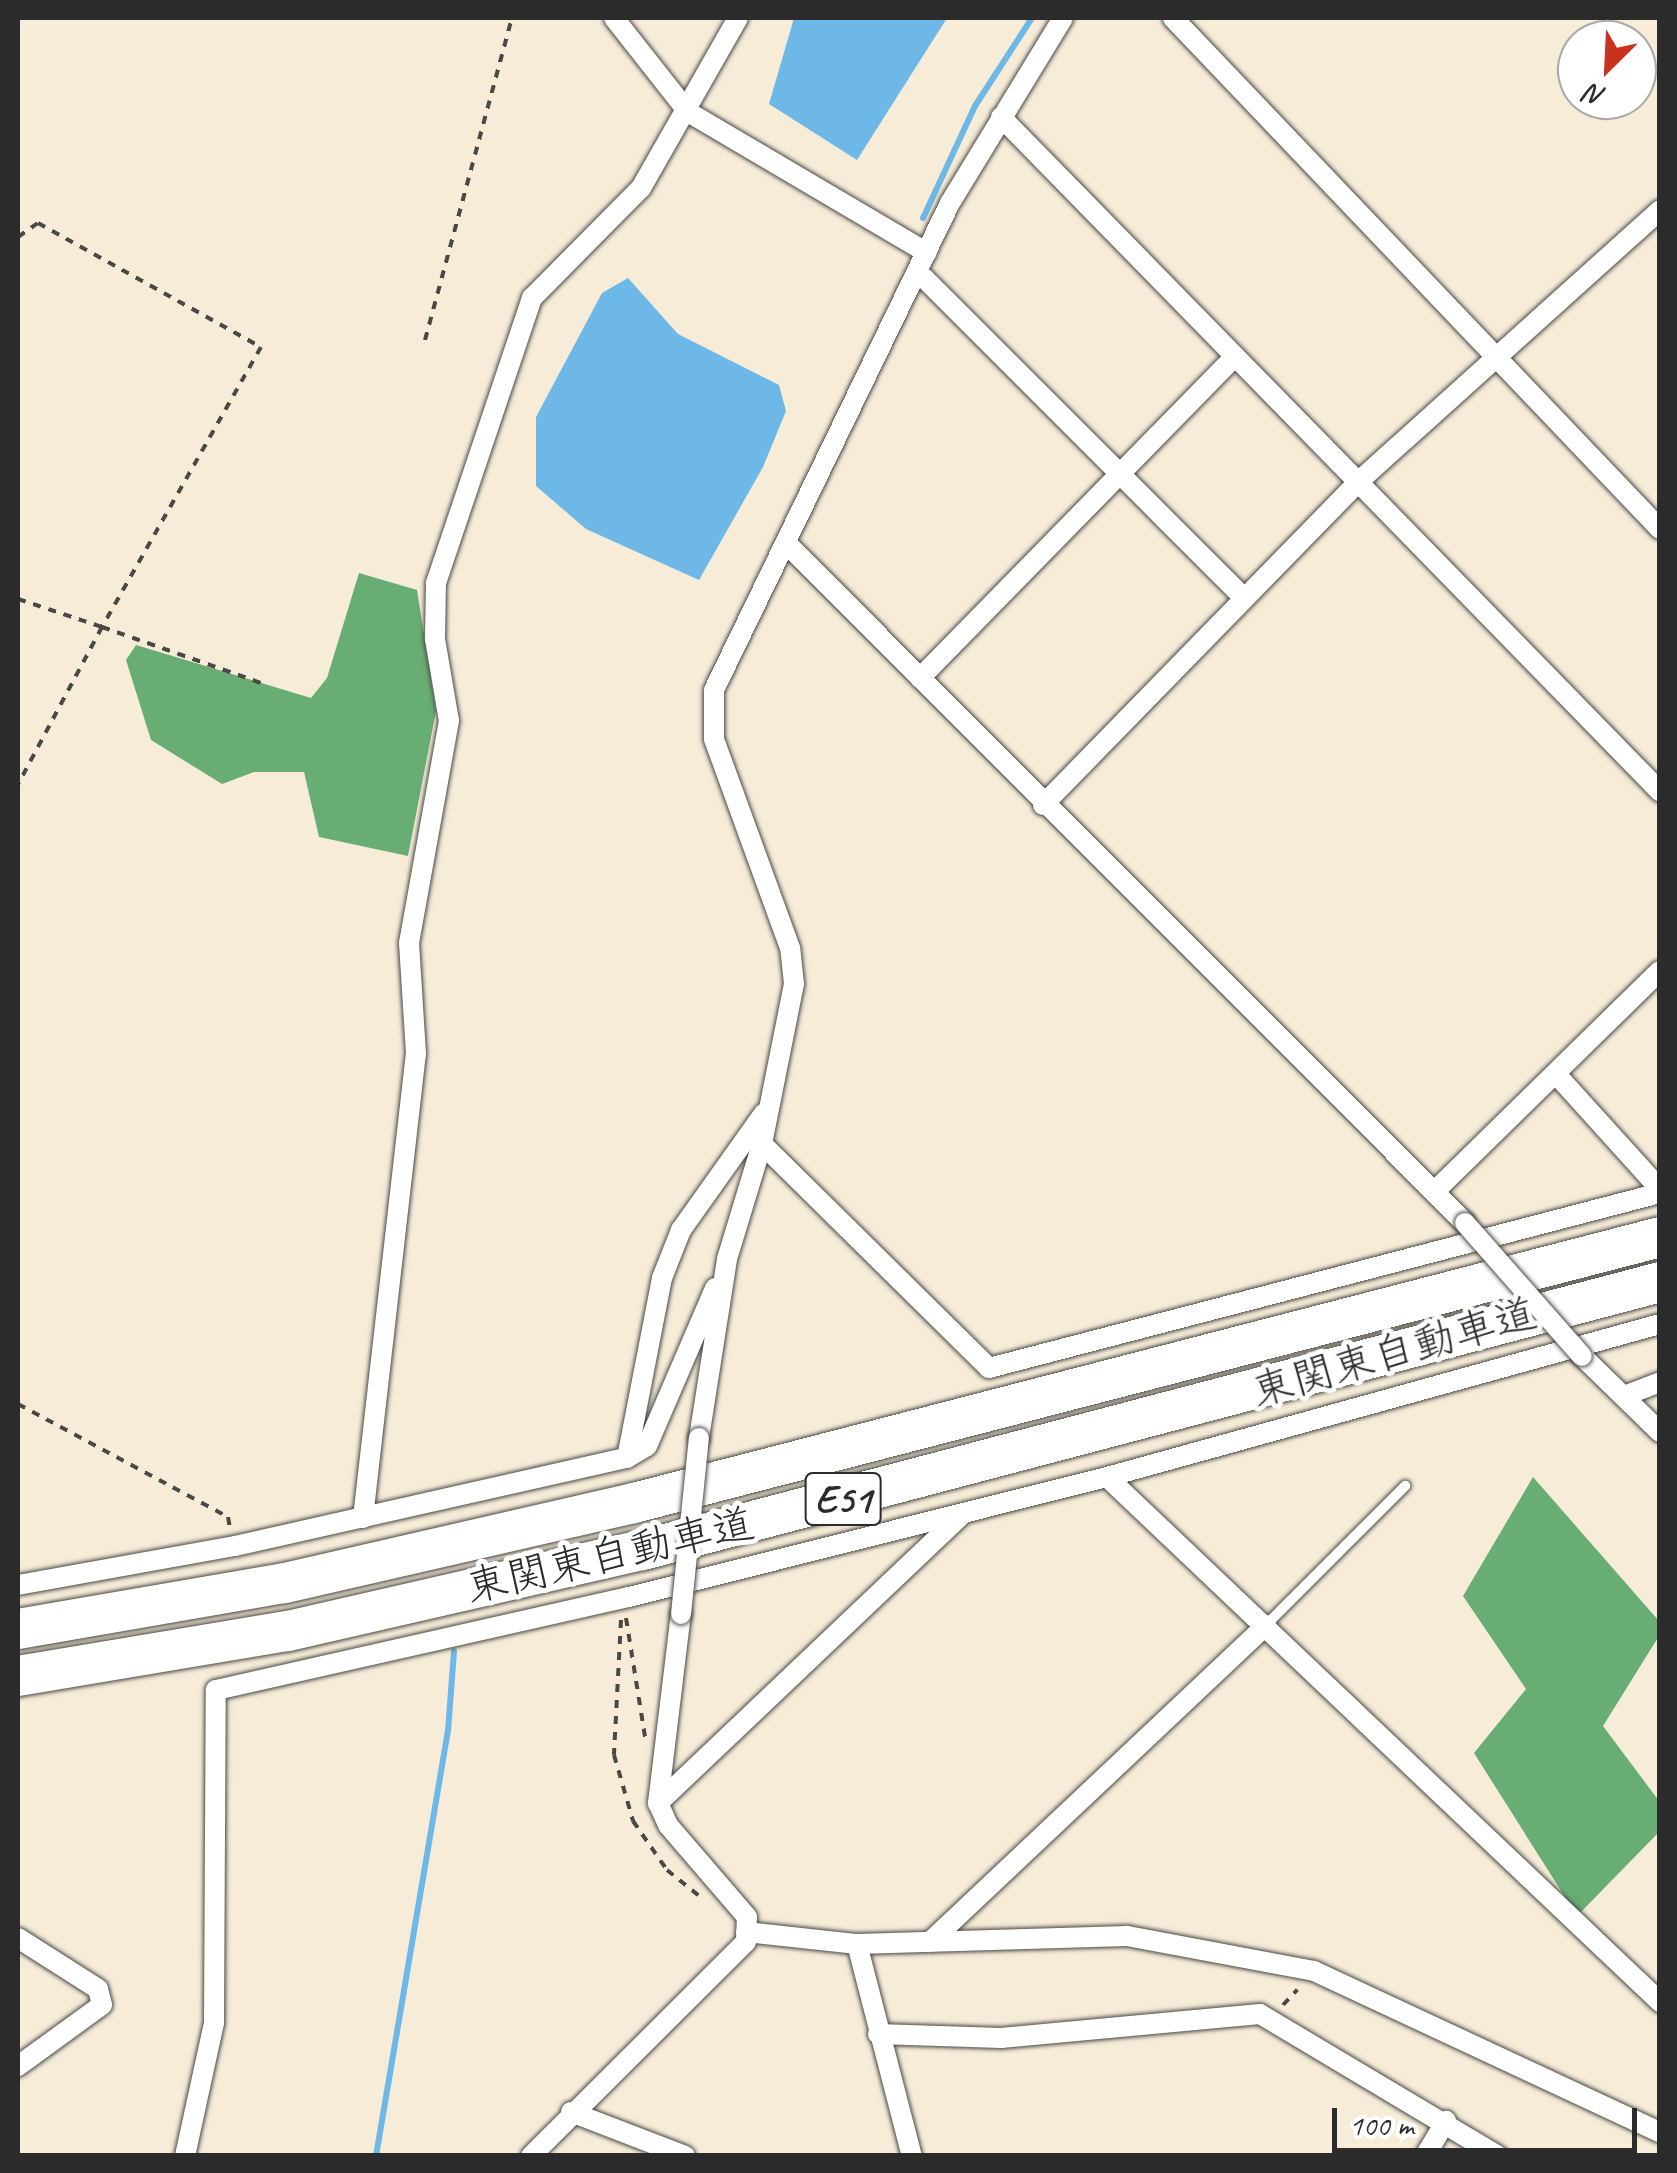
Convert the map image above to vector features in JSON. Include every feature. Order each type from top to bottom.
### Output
[{"type":"highway","name":"東関東自動車道","points":[[18,1630],[285,1583],[634,1503],[1660,1238]]},
{"type":"highway","name":"東関東自動車道","points":[[18,1676],[288,1632],[643,1550],[1660,1282]]},
{"type":"street","points":[[614,18],[688,112],[922,262],[1121,475],[1244,598]]},
{"type":"street","points":[[363,1518],[416,1054],[408,943],[449,722],[435,639],[436,583],[532,298],[640,188],[688,112],[738,18]]},
{"type":"street","points":[[18,1585],[234,1546],[627,1458],[653,1432],[726,1259],[762,1144],[765,1112],[794,984],[790,948],[714,739],[714,690],[788,545],[922,262],[1000,116],[1063,18]]},
{"type":"street","points":[[1173,18],[1660,528]]},
{"type":"street","points":[[1000,116],[1660,792]]},
{"type":"street","points":[[1043,805],[1358,482],[1660,210]]},
{"type":"street","points":[[920,678],[1235,356]]},
{"type":"street","points":[[788,545],[1043,805],[1436,1190],[1582,1356],[1660,1432]]},
{"type":"street","points":[[1436,1190],[1660,971]]},
{"type":"street","points":[[762,1144],[989,1368],[1660,1191],[1556,1074]]},
{"type":"street","points":[[627,1458],[662,1278],[681,1230],[765,1112]]},
{"type":"street","points":[[531,2156],[746,1942],[747,1916],[668,1825],[658,1804],[699,1438],[726,1259]]},
{"type":"street","points":[[185,2156],[214,2022],[216,1690],[623,1598],[965,1513],[1660,1324]]},
{"type":"street","points":[[1624,1396],[1660,1382]]},
{"type":"street","points":[[1106,1477],[1266,1624],[1660,2002]]},
{"type":"street","points":[[658,1804],[965,1513]]},
{"type":"street","points":[[930,1942],[1266,1624]]},
{"type":"street","points":[[746,1932],[857,1944],[1127,1936],[1314,1971],[1660,2132]]},
{"type":"street","points":[[18,1938],[98,1989],[102,2005],[18,2066]]},
{"type":"street","points":[[857,1944],[912,2156]]},
{"type":"street","points":[[878,2034],[1002,2038],[1260,2014],[1446,2121],[1498,2156]]},
{"type":"street","points":[[571,2112],[684,2156]]},
{"type":"street","points":[[1425,2156],[1446,2121]]},
{"type":"lane","points":[[1266,1624],[1405,1486]]},
{"type":"path","points":[[426,340],[512,18]]},
{"type":"path","points":[[18,237],[38,223],[261,346],[18,784]]},
{"type":"path","points":[[18,600],[267,685]]},
{"type":"path","points":[[18,1404],[228,1517],[234,1546]]},
{"type":"path","points":[[623,1598],[641,1724],[658,1780]]},
{"type":"path","points":[[1270,2020],[1314,1971]]},
{"type":"green space","points":[[359,573],[417,590],[436,711],[408,856],[319,837],[304,772],[254,772],[222,784],[151,740],[126,660],[136,645],[311,698],[327,678]]},
{"type":"green space","points":[[1533,1477],[1659,1621],[1659,1636],[1603,1726],[1659,1801],[1659,1832],[1577,1916],[1474,1753],[1526,1689],[1463,1596]]},
{"type":"water","points":[[794,18],[947,18],[857,160],[769,104]]},
{"type":"water","points":[[628,278],[678,334],[779,385],[786,411],[763,467],[699,580],[586,529],[536,486],[536,417],[602,293]]},
{"type":"waterway","points":[[923,218],[975,106],[1032,18]]},
{"type":"waterway","points":[[376,2156],[448,1731],[454,1651]]}]
